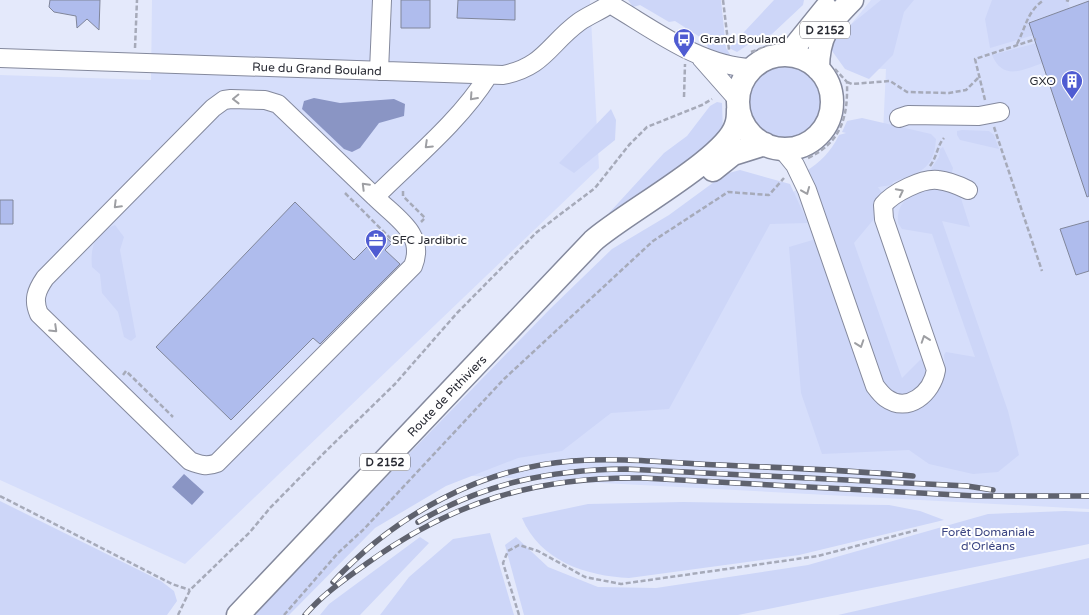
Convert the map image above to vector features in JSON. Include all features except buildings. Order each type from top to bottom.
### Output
[{"type":"main road","name":"D 2152","points":[[788,55],[834,0]]},
{"type":"main road","name":"D 2152","points":[[818,68],[822,36],[833,18],[852,0]]},
{"type":"main road","points":[[788,55],[809,62],[818,68],[828,83],[831,93],[831,108],[826,123],[816,137],[781,153],[747,130],[738,105],[742,83],[752,68],[769,58],[788,55]]},
{"type":"main road","name":"Route de Pithiviers","points":[[238,615],[532,308],[556,279],[608,228],[677,182],[724,144],[736,125],[738,105]]},
{"type":"main road","name":"Route de Pithiviers","points":[[532,308],[614,239],[684,193],[733,154],[781,153]]},
{"type":"street","points":[[379,71],[382,0]]},
{"type":"street","name":"Rue du Grand Bouland","points":[[0,58],[488,76],[503,75],[527,69],[580,22],[610,2]]},
{"type":"street","points":[[610,2],[692,58],[738,105]]},
{"type":"street","points":[[692,58],[752,68]]},
{"type":"street","points":[[375,197],[462,110],[488,76]]},
{"type":"street","points":[[224,100],[265,100],[286,108],[375,197],[415,238],[418,252],[409,271],[217,464],[209,466],[190,461],[40,314],[36,305],[35,296],[45,278],[192,129],[224,100]]},
{"type":"street","points":[[898,118],[908,115],[997,119]]},
{"type":"street","points":[[926,124],[997,119]]},
{"type":"street","points":[[781,153],[807,190],[875,386],[887,399],[904,403],[923,397],[934,383],[936,370],[884,219],[883,206],[890,197],[902,190],[936,179],[968,190]]},
{"type":"path","points":[[134,62],[137,0]]},
{"type":"path","points":[[723,0],[728,50],[734,54]]},
{"type":"path","points":[[1016,45],[1024,31],[1026,19],[1035,6],[1044,0]]},
{"type":"path","points":[[1036,39],[976,59],[978,78],[997,119],[1042,271]]},
{"type":"path","points":[[684,97],[692,58]]},
{"type":"path","points":[[846,82],[852,84],[890,81],[907,92],[949,93],[966,90],[978,78]]},
{"type":"path","points":[[178,615],[190,590],[250,532],[270,508],[394,384],[457,313],[537,232],[595,188],[629,145],[647,127],[702,105],[712,99]]},
{"type":"path","points":[[284,615],[338,553],[364,529],[504,379],[653,241],[728,192],[769,195],[781,153]]},
{"type":"path","points":[[345,193],[397,245],[424,218],[403,196],[403,186]]},
{"type":"path","points":[[0,496],[172,584],[190,590]]},
{"type":"path","points":[[519,615],[503,563],[508,551],[519,545],[538,551],[585,577],[621,584],[818,556],[917,530]]},
{"type":"shaded area","points":[[152,0],[590,0],[599,168],[185,564],[0,480],[0,75],[151,80]]},
{"type":"shaded area","points":[[871,0],[1089,0],[1089,509],[398,472],[837,161],[851,134],[883,133],[886,69],[849,68],[833,46]]},
{"type":"shaded area","points":[[314,98],[340,103],[394,99],[405,104],[404,116],[379,123],[360,148],[352,152],[344,149],[302,109],[304,101]]},
{"type":"shaded area","points":[[184,474],[204,492],[192,505],[172,487]]},
{"type":"green space","points":[[628,0],[721,0],[726,48],[733,59],[709,51],[706,41],[675,21],[669,22],[640,5],[633,7]]},
{"type":"green space","points":[[774,0],[804,0],[803,5],[772,34],[755,40],[737,52],[729,48]]},
{"type":"green space","points":[[881,0],[914,0],[904,12],[893,55],[869,79],[845,69],[827,44]]},
{"type":"green space","points":[[992,0],[1067,0],[1070,8],[1029,22],[1034,35],[990,48],[985,19]]},
{"type":"green space","points":[[1037,43],[1043,63],[1021,70],[1007,71],[996,63],[992,55]]},
{"type":"green space","points":[[786,64],[801,67],[813,75],[821,87],[824,102],[821,117],[813,129],[801,137],[786,140],[771,137],[759,129],[751,117],[748,102],[751,87],[759,75],[771,67]]},
{"type":"green space","points":[[717,102],[722,103],[723,132],[706,152],[613,219],[609,213],[664,153],[687,136],[710,106]]},
{"type":"green space","points":[[611,109],[616,120],[615,140],[574,173],[559,163]]},
{"type":"green space","points":[[862,118],[931,134],[936,139],[932,158],[924,169],[893,182],[892,185],[878,187],[882,193],[874,200],[874,219],[854,243],[902,378],[921,359],[925,366],[926,374],[921,388],[909,396],[893,395],[881,385],[805,172],[825,156],[839,135],[846,133],[842,132],[847,121]]},
{"type":"green space","points":[[957,131],[989,131],[994,135],[999,149],[960,140]]},
{"type":"green space","points":[[943,147],[953,168],[951,176],[927,175],[939,157],[940,149]]},
{"type":"green space","points":[[740,170],[790,184],[808,223],[770,224],[669,409],[611,413],[562,451],[518,458],[446,486],[375,528],[289,615],[252,615],[550,309],[612,249],[669,215],[725,174]]},
{"type":"green space","points":[[937,186],[959,192],[970,227],[942,221],[1008,411],[1019,455],[998,472],[973,474],[929,464],[909,450],[822,454],[801,393],[789,247],[816,239],[871,391],[902,411],[913,408],[930,400],[941,385],[945,366],[944,355],[946,352],[975,357],[932,234],[902,229],[898,223],[900,207],[909,197]]},
{"type":"green space","points":[[115,225],[124,237],[120,250],[136,337],[131,341],[124,337],[118,312],[102,293],[100,274],[92,267],[92,253],[95,241],[108,228]]},
{"type":"green space","points":[[0,501],[161,581],[174,591],[177,601],[167,615],[0,615]]},
{"type":"green space","points":[[683,502],[889,505],[920,511],[944,520],[799,555],[629,578],[597,574],[566,563],[540,545],[530,533],[522,518],[588,504]]},
{"type":"green space","name":"Forêt Domaniale d'Orléans","points":[[1089,512],[1089,544],[738,615],[524,615],[505,545],[516,537],[548,567],[598,587],[656,588],[808,565],[988,514]]},
{"type":"green space","points":[[490,533],[514,615],[380,615],[409,577],[453,539]]},
{"type":"green space","points":[[420,537],[429,543],[360,615],[320,615],[329,604]]},
{"type":"green space","name":"Forêt Domaniale d'Orléans","points":[[1089,558],[1089,615],[838,615]]},
{"type":"railway","points":[[333,582],[357,558],[412,516],[442,499],[473,485],[505,473],[538,465],[572,461],[627,460],[913,476]]},
{"type":"railway","points":[[418,522],[468,497],[493,488],[544,476],[598,470],[626,469],[967,486],[993,490]]},
{"type":"railway","points":[[305,615],[326,594],[350,575],[398,542],[431,524],[463,509],[497,497],[531,488],[567,482],[643,478],[976,496],[1089,496]]},
{"type":"place","name":"Grand Bouland","points":[[684,58]]},
{"type":"place","name":"GXO","points":[[1072,100]]},
{"type":"place","name":"SFC Jardibric","points":[[376,259]]}]
